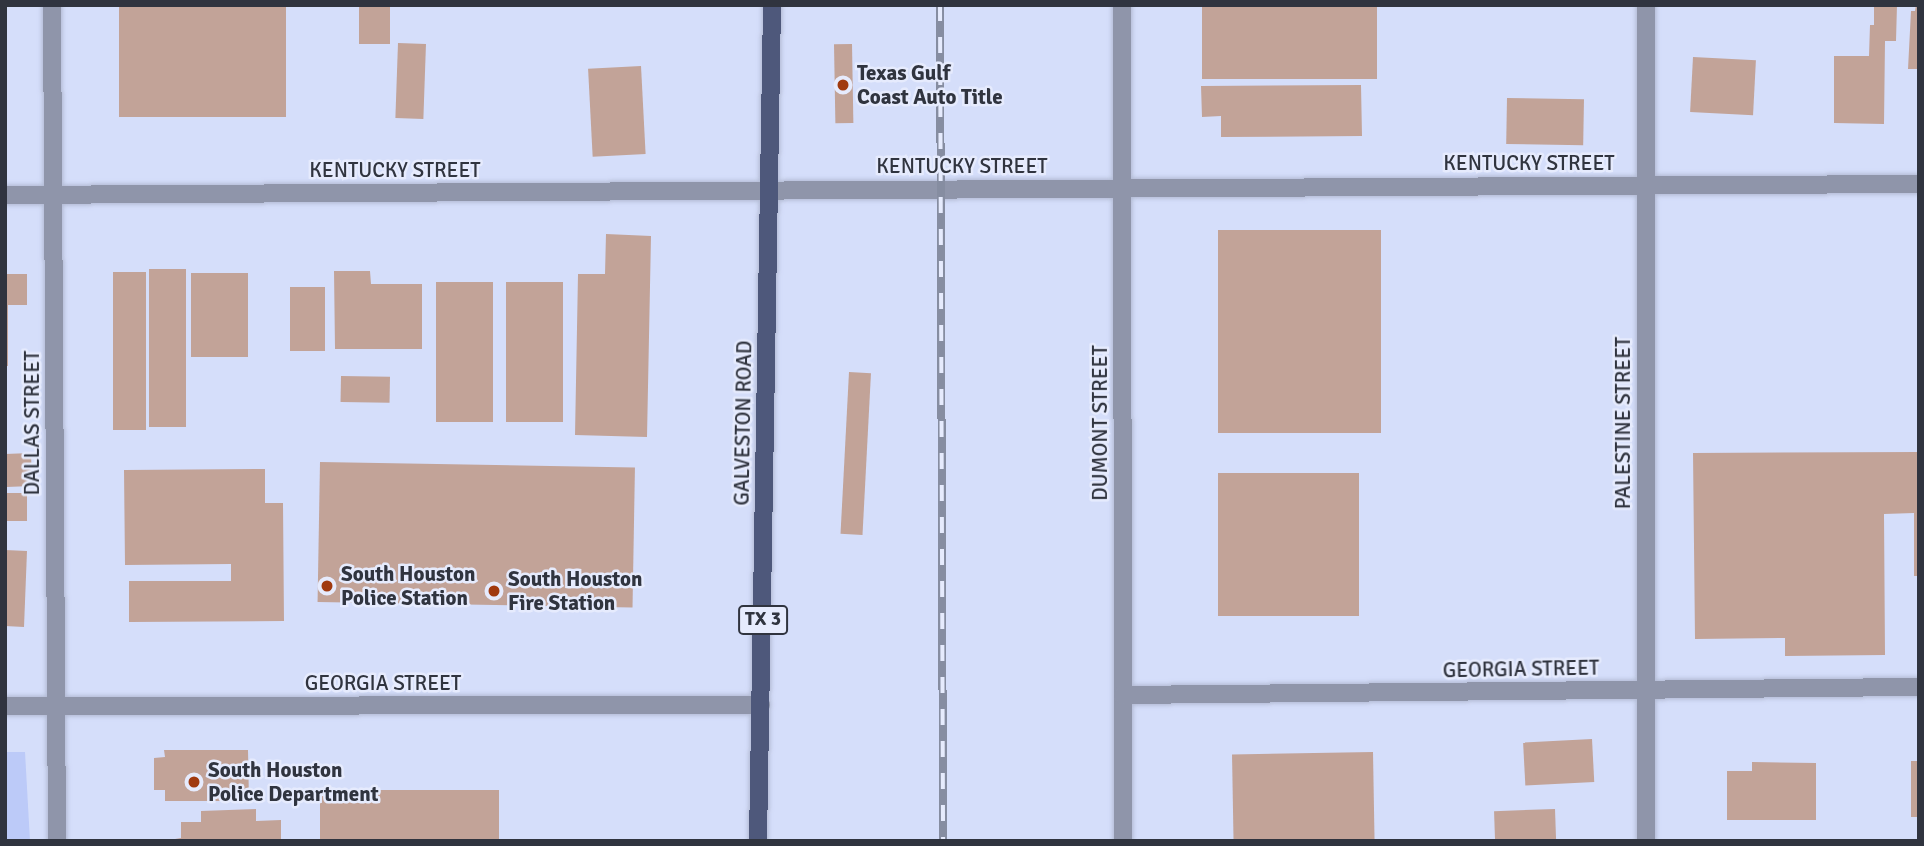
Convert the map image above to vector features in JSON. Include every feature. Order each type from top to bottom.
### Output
[{"type":"main road","name":"GALVESTON ROAD","points":[[758,841],[772,5]]},
{"type":"street","name":"DALLAS STREET","points":[[52,5],[57,841]]},
{"type":"street","name":"DUMONT STREET","points":[[1122,5],[1123,841]]},
{"type":"street","name":"PALESTINE STREET","points":[[1646,5],[1646,841]]},
{"type":"street","name":"KENTUCKY STREET","points":[[5,195],[1919,184]]},
{"type":"street","name":"GEORGIA STREET","points":[[1123,695],[1919,687]]},
{"type":"street","name":"GEORGIA STREET","points":[[5,706],[761,705]]},
{"type":"shaded area","points":[[5,752],[25,752],[30,841],[5,841]]},
{"type":"building","points":[[119,5],[286,5],[286,117],[119,117]]},
{"type":"building","points":[[359,5],[390,5],[390,44],[359,44]]},
{"type":"building","points":[[1202,5],[1377,5],[1377,79],[1202,79]]},
{"type":"building","points":[[1874,5],[1897,5],[1896,41],[1885,41],[1884,124],[1834,123],[1834,56],[1869,56]]},
{"type":"building","points":[[1916,5],[1919,5],[1919,69],[1908,69],[1911,11],[1915,11]]},
{"type":"building","points":[[398,43],[426,44],[423,119],[395,118]]},
{"type":"building","name":"Texas Gulf Coast Auto Title","points":[[834,44],[852,44],[853,123],[835,123]]},
{"type":"building","points":[[1693,57],[1756,60],[1753,115],[1690,112]]},
{"type":"building","points":[[641,66],[646,154],[593,157],[588,69]]},
{"type":"building","points":[[1361,85],[1362,136],[1221,137],[1221,116],[1202,117],[1201,86]]},
{"type":"building","points":[[1507,98],[1584,99],[1583,145],[1506,144]]},
{"type":"building","points":[[1218,230],[1381,230],[1381,433],[1218,433]]},
{"type":"building","points":[[606,234],[651,236],[647,437],[575,435],[578,274],[605,274]]},
{"type":"building","points":[[149,269],[186,269],[186,427],[149,427]]},
{"type":"building","points":[[334,271],[370,271],[371,284],[422,284],[422,349],[335,349]]},
{"type":"building","points":[[113,272],[146,272],[146,430],[113,430]]},
{"type":"building","points":[[191,273],[248,273],[248,357],[191,357]]},
{"type":"building","points":[[5,274],[27,274],[27,305],[8,305],[8,366],[5,366]]},
{"type":"building","points":[[436,282],[493,282],[493,422],[436,422]]},
{"type":"building","points":[[506,282],[563,282],[563,422],[506,422]]},
{"type":"building","points":[[290,287],[325,287],[325,351],[290,351]]},
{"type":"building","points":[[849,372],[871,373],[862,535],[841,534]]},
{"type":"building","points":[[341,376],[390,377],[390,403],[341,402]]},
{"type":"building","points":[[1919,452],[1919,576],[1914,576],[1914,513],[1884,514],[1885,655],[1785,656],[1785,638],[1695,639],[1693,453]]},
{"type":"building","points":[[31,453],[32,486],[6,487],[5,454]]},
{"type":"building","points":[[320,462],[635,467],[633,607],[318,602]]},
{"type":"building","points":[[265,469],[265,503],[283,503],[284,621],[129,622],[129,581],[231,581],[231,564],[125,565],[124,470]]},
{"type":"building","points":[[1218,473],[1359,473],[1359,616],[1218,616]]},
{"type":"building","points":[[5,493],[27,493],[27,521],[5,521]]},
{"type":"building","points":[[5,550],[27,551],[24,627],[5,626]]},
{"type":"building","points":[[1592,739],[1594,782],[1525,786],[1523,743]]},
{"type":"building","points":[[164,750],[248,750],[249,801],[165,801],[165,790],[154,790],[154,758],[165,757]]},
{"type":"building","points":[[1373,752],[1375,841],[1234,841],[1232,754]]},
{"type":"building","points":[[1911,761],[1919,761],[1919,817],[1911,817]]},
{"type":"building","points":[[1752,762],[1816,763],[1816,820],[1727,820],[1727,771],[1752,771]]},
{"type":"building","points":[[320,790],[499,790],[499,841],[320,841]]},
{"type":"building","points":[[256,809],[256,821],[281,820],[281,841],[163,841],[181,838],[181,822],[201,822],[201,811]]},
{"type":"building","points":[[1555,809],[1556,841],[1495,841],[1494,811]]},
{"type":"railway","points":[[940,5],[943,841]]},
{"type":"place","name":"Texas Gulf Coast Auto Title","points":[[843,85]]},
{"type":"place","name":"South Houston Police Station","points":[[327,586]]},
{"type":"place","name":"South Houston Fire Station","points":[[494,591]]},
{"type":"place","name":"South Houston Police Department","points":[[194,782]]}]
